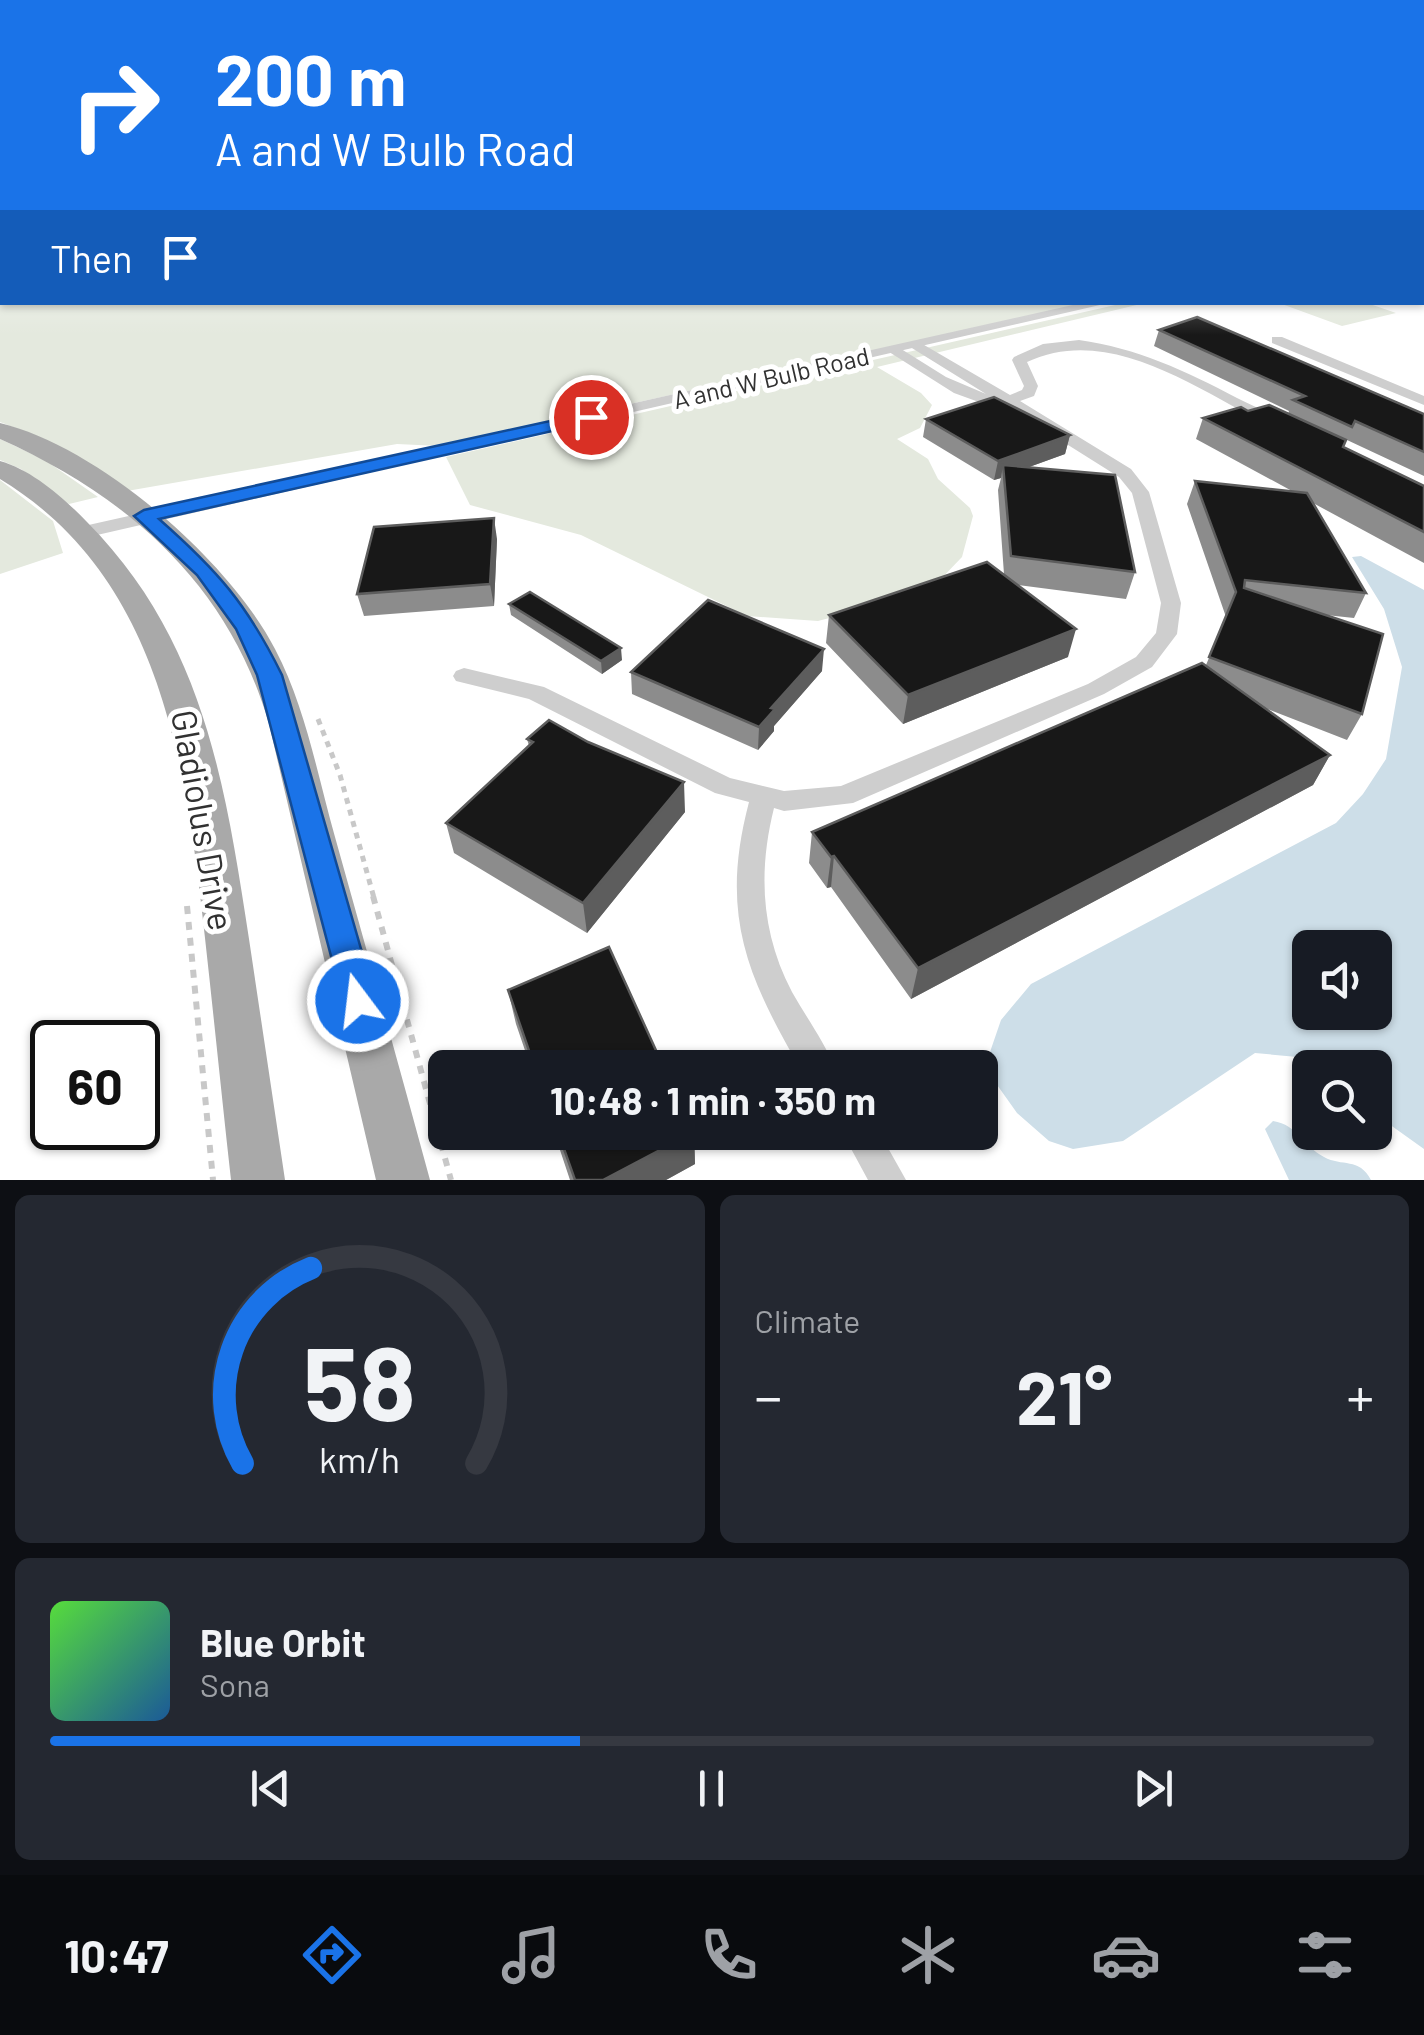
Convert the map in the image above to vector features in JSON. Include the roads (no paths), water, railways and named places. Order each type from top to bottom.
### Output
[{"type":"main road","points":[[0,430],[56,456],[144,516],[205,571],[247,628],[270,675],[284,718],[403,1180]]},
{"type":"main road","name":"Gladiolus Drive","points":[[0,469],[47,500],[84,532],[132,591],[165,654],[194,734],[212,828],[258,1180]]},
{"type":"street","name":"A and W Bulb Road","points":[[84,532],[1094,305]]},
{"type":"street","points":[[1276,340],[1424,401]]},
{"type":"street","points":[[894,350],[962,390],[992,402],[1013,402],[1029,393],[1020,360],[1028,354],[1075,344],[1106,345],[1135,355],[1288,430]]},
{"type":"street","points":[[464,676],[536,693],[724,786],[784,801],[844,796],[1096,689],[1144,662],[1166,634],[1171,603],[1140,492],[1125,473],[1098,454],[914,345]]},
{"type":"street","points":[[764,796],[750,840],[746,898],[762,962],[809,1050]]},
{"type":"street","points":[[870,1150],[888,1180]]}]
